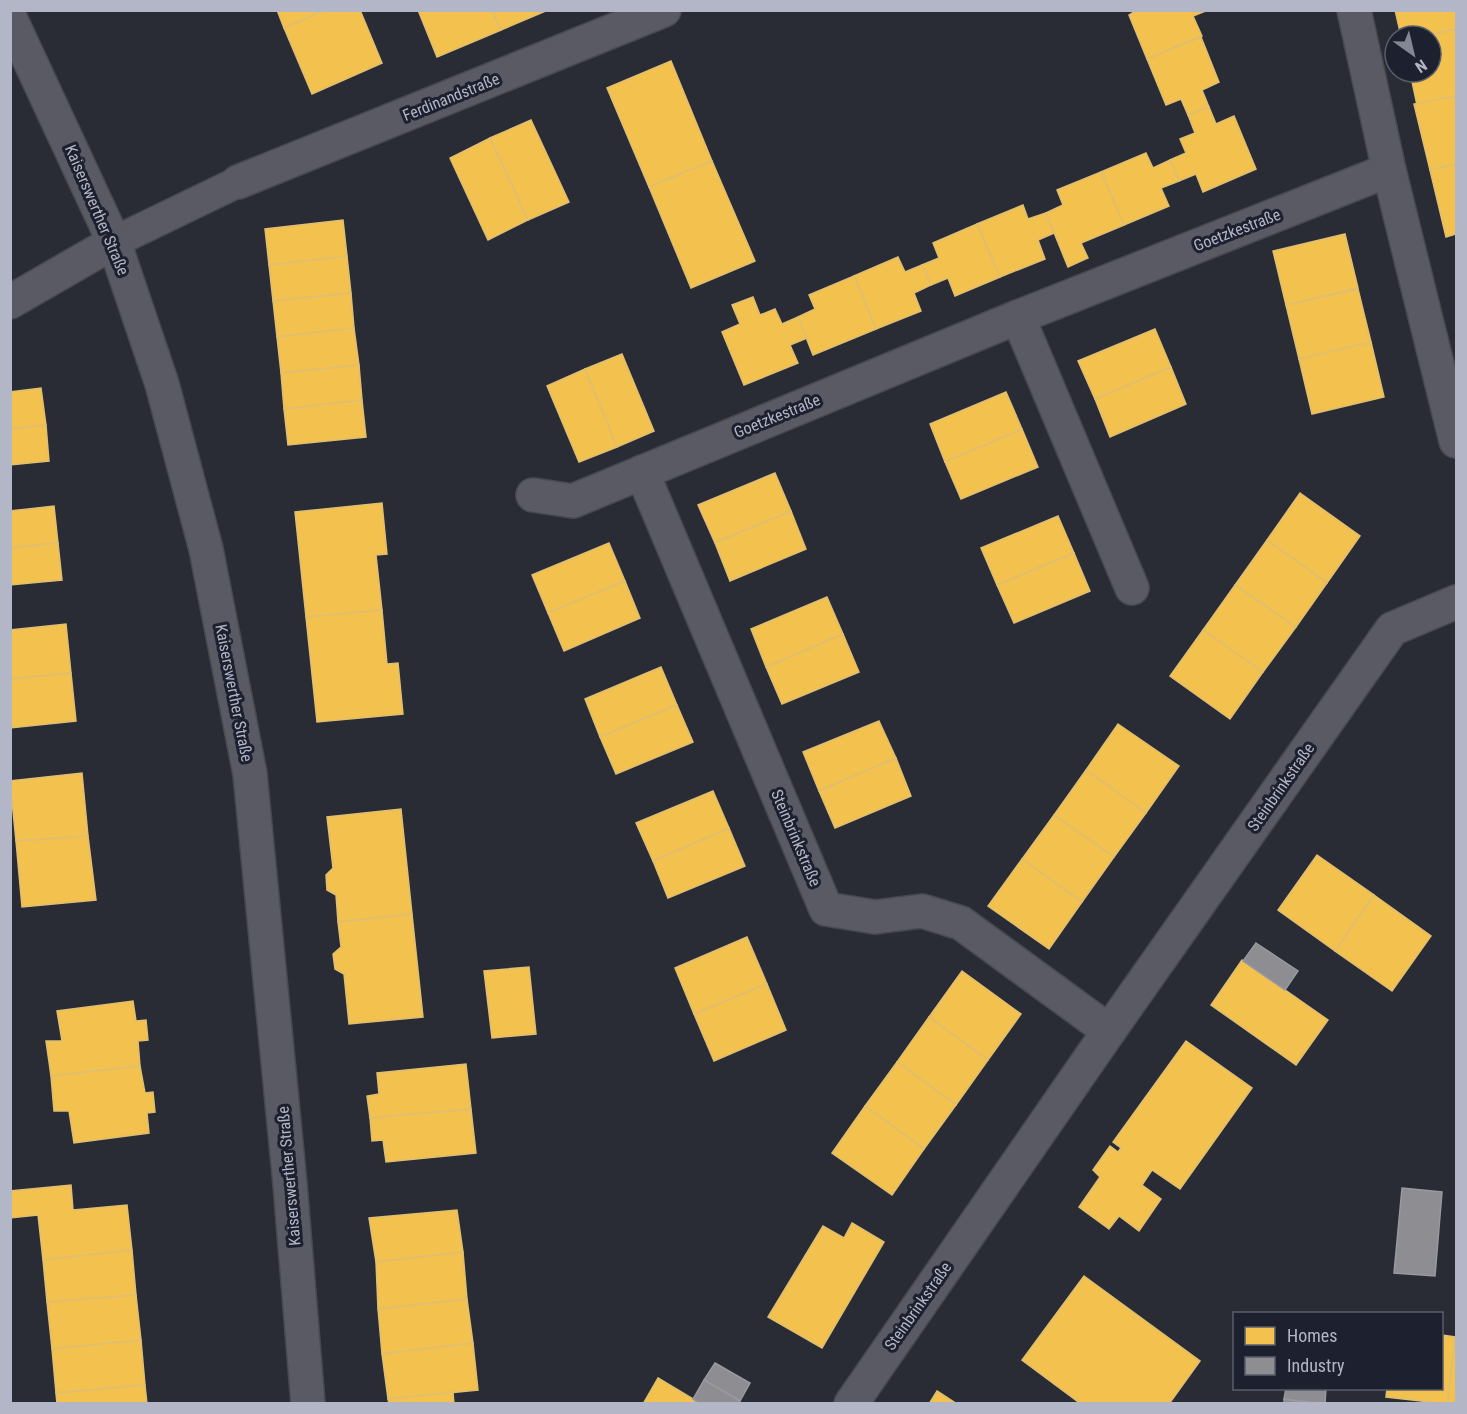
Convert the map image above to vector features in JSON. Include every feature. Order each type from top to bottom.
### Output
[{"type":"street","name":"Ferdinandstraße","points":[[238,182],[664,10]]},
{"type":"street","points":[[1354,10],[1389,170],[1456,441]]},
{"type":"street","name":"Kaiserswerther Straße","points":[[10,18],[114,242],[162,384],[206,549],[250,774],[290,1184],[308,1404]]},
{"type":"street","name":"Goetzkestraße","points":[[533,495],[573,501],[1018,317],[1389,170]]},
{"type":"street","points":[[10,302],[114,242]]},
{"type":"street","points":[[1018,317],[1132,588]]},
{"type":"street","name":"Steinbrinkstraße","points":[[642,472],[826,909],[875,917],[922,911],[961,923],[1109,1031]]},
{"type":"street","name":"Steinbrinkstraße","points":[[851,1404],[1109,1031],[1392,629],[1456,602]]},
{"type":"lane","points":[[114,242],[238,182]]},
{"type":"building: Homes","points":[[277,10],[325,10],[284,28]]},
{"type":"building: Homes","points":[[325,10],[360,10],[382,63],[312,94],[284,28]]},
{"type":"building: Homes","points":[[418,10],[492,10],[501,30],[437,57]]},
{"type":"building: Homes","points":[[492,10],[548,10],[501,30]]},
{"type":"building: Homes","points":[[1137,10],[1208,10],[1193,16],[1202,36],[1147,59],[1129,15]]},
{"type":"building: Homes","points":[[1395,10],[1456,10],[1456,29],[1443,32],[1443,24],[1398,24]]},
{"type":"building: Homes","points":[[1456,29],[1456,96],[1417,105],[1413,84],[1443,84],[1443,32]]},
{"type":"building: Homes","points":[[1201,37],[1219,82],[1202,90],[1209,107],[1188,115],[1181,99],[1166,105],[1147,59]]},
{"type":"building: Homes","points":[[671,61],[712,161],[649,187],[607,88]]},
{"type":"building: Homes","points":[[1456,96],[1456,164],[1430,170],[1414,104]]},
{"type":"building: Homes","points":[[1209,107],[1216,124],[1234,116],[1256,169],[1203,192],[1196,174],[1179,181],[1170,160],[1186,153],[1180,139],[1195,133],[1188,115]]},
{"type":"building: Homes","points":[[531,120],[569,202],[528,220],[490,138]]},
{"type":"building: Homes","points":[[490,138],[528,220],[488,240],[450,158]]},
{"type":"building: Homes","points":[[1146,153],[1153,168],[1170,160],[1179,181],[1161,188],[1169,206],[1124,225],[1101,172]]},
{"type":"building: Homes","points":[[712,161],[755,261],[691,288],[649,187]]},
{"type":"building: Homes","points":[[1456,164],[1456,234],[1446,237],[1430,170]]},
{"type":"building: Homes","points":[[1101,172],[1124,225],[1081,243],[1088,258],[1068,267],[1046,213],[1063,205],[1057,190]]},
{"type":"building: Homes","points":[[1023,205],[1028,219],[1046,213],[1054,233],[1038,240],[1045,259],[1000,277],[977,224]]},
{"type":"building: Homes","points":[[343,220],[347,256],[269,265],[265,229]]},
{"type":"building: Homes","points":[[977,224],[1000,277],[955,296],[948,278],[931,285],[922,265],[939,258],[933,243]]},
{"type":"building: Homes","points":[[1345,234],[1358,288],[1286,305],[1273,251]]},
{"type":"building: Homes","points":[[347,256],[351,293],[273,301],[269,265]]},
{"type":"building: Homes","points":[[898,257],[905,272],[922,265],[931,285],[914,293],[921,311],[876,329],[854,276]]},
{"type":"building: Homes","points":[[854,276],[876,329],[813,355],[798,317],[815,309],[809,295]]},
{"type":"building: Homes","points":[[1358,289],[1371,342],[1299,359],[1286,305]]},
{"type":"building: Homes","points":[[351,293],[354,328],[277,337],[273,301]]},
{"type":"building: Homes","points":[[753,297],[760,315],[775,309],[782,324],[798,317],[807,338],[790,345],[798,363],[744,385],[722,332],[740,324],[732,305]]},
{"type":"building: Homes","points":[[354,328],[359,365],[281,373],[277,337]]},
{"type":"building: Homes","points":[[1155,329],[1171,367],[1095,399],[1078,361]]},
{"type":"building: Homes","points":[[1371,342],[1384,397],[1312,414],[1299,359]]},
{"type":"building: Homes","points":[[622,354],[654,431],[617,447],[585,369]]},
{"type":"building: Homes","points":[[359,365],[362,400],[284,409],[281,373]]},
{"type":"building: Homes","points":[[1171,367],[1186,404],[1110,437],[1095,399]]},
{"type":"building: Homes","points":[[585,369],[617,447],[579,462],[547,386]]},
{"type":"building: Homes","points":[[41,388],[46,425],[10,429],[10,392]]},
{"type":"building: Homes","points":[[1006,392],[1022,429],[945,462],[930,424]]},
{"type":"building: Homes","points":[[362,400],[366,437],[288,445],[284,409]]},
{"type":"building: Homes","points":[[46,425],[49,461],[10,465],[10,429]]},
{"type":"building: Homes","points":[[1022,429],[1038,467],[961,499],[945,462]]},
{"type":"building: Homes","points":[[775,473],[791,511],[715,543],[698,505]]},
{"type":"building: Homes","points":[[1300,493],[1360,536],[1327,583],[1267,540]]},
{"type":"building: Homes","points":[[382,503],[387,554],[376,555],[382,610],[306,617],[295,512]]},
{"type":"building: Homes","points":[[54,506],[58,543],[10,548],[10,511]]},
{"type":"building: Homes","points":[[791,511],[806,549],[730,581],[715,543]]},
{"type":"building: Homes","points":[[1058,516],[1074,553],[997,585],[981,548]]},
{"type":"building: Homes","points":[[1267,540],[1327,583],[1296,627],[1235,585]]},
{"type":"building: Homes","points":[[58,543],[62,580],[10,585],[10,548]]},
{"type":"building: Homes","points":[[609,543],[625,581],[548,613],[532,575]]},
{"type":"building: Homes","points":[[1074,553],[1090,591],[1014,623],[997,585]]},
{"type":"building: Homes","points":[[625,581],[640,618],[564,651],[548,613]]},
{"type":"building: Homes","points":[[1235,585],[1296,627],[1263,672],[1203,630]]},
{"type":"building: Homes","points":[[827,597],[843,634],[766,667],[751,629]]},
{"type":"building: Homes","points":[[382,610],[387,664],[398,663],[403,714],[317,722],[306,617]]},
{"type":"building: Homes","points":[[66,624],[71,673],[10,679],[10,630]]},
{"type":"building: Homes","points":[[1203,630],[1263,672],[1230,719],[1170,676]]},
{"type":"building: Homes","points":[[843,634],[859,672],[782,704],[766,667]]},
{"type":"building: Homes","points":[[661,667],[677,705],[600,737],[585,699]]},
{"type":"building: Homes","points":[[71,673],[76,721],[10,728],[10,679]]},
{"type":"building: Homes","points":[[677,705],[693,742],[616,774],[600,737]]},
{"type":"building: Homes","points":[[879,721],[896,758],[819,791],[803,752]]},
{"type":"building: Homes","points":[[1118,724],[1179,766],[1146,813],[1086,770]]},
{"type":"building: Homes","points":[[896,758],[911,796],[835,828],[819,791]]},
{"type":"building: Homes","points":[[1086,770],[1146,813],[1114,857],[1054,815]]},
{"type":"building: Homes","points":[[82,773],[88,836],[16,841],[10,781]]},
{"type":"building: Homes","points":[[713,791],[729,828],[653,861],[636,823]]},
{"type":"building: Homes","points":[[401,809],[412,914],[338,922],[336,895],[327,890],[326,875],[333,868],[327,817]]},
{"type":"building: Homes","points":[[1054,815],[1114,857],[1082,902],[1022,859]]},
{"type":"building: Homes","points":[[729,828],[745,866],[668,898],[653,861]]},
{"type":"building: Homes","points":[[88,836],[96,900],[22,907],[16,841]]},
{"type":"building: Homes","points":[[1317,855],[1374,895],[1335,951],[1278,910]]},
{"type":"building: Homes","points":[[1022,859],[1082,902],[1049,949],[988,906]]},
{"type":"building: Homes","points":[[1374,895],[1431,936],[1392,991],[1335,951]]},
{"type":"building: Homes","points":[[412,914],[423,1017],[349,1024],[344,974],[335,969],[333,954],[341,947],[338,922]]},
{"type":"building: Homes","points":[[747,937],[767,984],[694,1014],[675,968]]},
{"type":"building: Homes","points":[[1242,960],[1328,1020],[1296,1065],[1211,1005]]},
{"type":"building: Homes","points":[[529,967],[536,1034],[492,1038],[484,971]]},
{"type":"building: Homes","points":[[962,971],[1021,1014],[988,1060],[929,1017]]},
{"type":"building: Homes","points":[[767,984],[786,1030],[714,1061],[694,1014]]},
{"type":"building: Homes","points":[[133,1001],[136,1021],[146,1020],[148,1040],[138,1041],[140,1066],[51,1076],[46,1041],[62,1041],[57,1011]]},
{"type":"building: Homes","points":[[929,1017],[988,1060],[956,1105],[897,1062]]},
{"type":"building: Homes","points":[[1186,1041],[1252,1088],[1180,1189],[1152,1170],[1142,1185],[1161,1199],[1139,1231],[1119,1216],[1109,1229],[1079,1207],[1100,1177],[1093,1170],[1110,1146],[1118,1152],[1121,1148],[1113,1142]]},
{"type":"building: Homes","points":[[897,1062],[956,1105],[924,1149],[865,1106]]},
{"type":"building: Homes","points":[[466,1064],[471,1109],[370,1118],[367,1096],[379,1094],[377,1073]]},
{"type":"building: Homes","points":[[140,1066],[145,1093],[153,1092],[155,1112],[147,1113],[149,1133],[74,1143],[69,1111],[54,1111],[51,1076]]},
{"type":"building: Homes","points":[[865,1106],[924,1149],[892,1195],[832,1153]]},
{"type":"building: Homes","points":[[471,1109],[476,1153],[386,1162],[383,1140],[372,1141],[370,1118]]},
{"type":"building: Homes","points":[[71,1185],[73,1210],[127,1205],[132,1250],[43,1260],[38,1215],[10,1218],[10,1191]]},
{"type":"building: Homes","points":[[457,1210],[463,1252],[376,1262],[369,1218]]},
{"type":"building: Homes","points":[[852,1223],[884,1242],[822,1348],[768,1317],[823,1226],[844,1238]]},
{"type":"building: Homes","points":[[132,1250],[136,1295],[47,1302],[43,1260]]},
{"type":"building: Homes","points":[[463,1252],[467,1299],[378,1309],[376,1262]]},
{"type":"building: Homes","points":[[1084,1276],[1200,1361],[1169,1404],[1081,1404],[1022,1360]]},
{"type":"building: Homes","points":[[136,1295],[141,1340],[52,1349],[47,1302]]},
{"type":"building: Homes","points":[[467,1299],[473,1343],[382,1354],[378,1309]]},
{"type":"building: Homes","points":[[1443,1335],[1455,1337],[1447,1404],[1386,1397],[1387,1390],[1443,1390]]},
{"type":"building: Homes","points":[[1455,1337],[1456,1404],[1447,1404]]},
{"type":"building: Homes","points":[[141,1340],[145,1385],[56,1393],[52,1349]]},
{"type":"building: Homes","points":[[473,1343],[478,1390],[388,1399],[382,1354]]},
{"type":"building: Homes","points":[[658,1378],[693,1399],[700,1404],[643,1404]]},
{"type":"building: Homes","points":[[145,1385],[147,1404],[57,1404],[56,1393]]},
{"type":"building: Homes","points":[[937,1391],[957,1404],[929,1404]]},
{"type":"building: Homes","points":[[453,1392],[454,1404],[389,1404],[388,1399]]},
{"type":"building: Industry","points":[[1256,943],[1298,971],[1285,990],[1243,961]]},
{"type":"building: Industry","points":[[1402,1188],[1442,1192],[1435,1276],[1394,1273]]},
{"type":"building: Industry","points":[[715,1363],[750,1383],[740,1401],[704,1380]]},
{"type":"building: Industry","points":[[704,1380],[740,1401],[738,1404],[700,1404],[693,1399]]},
{"type":"building: Industry","points":[[1286,1390],[1326,1390],[1325,1404],[1284,1399]]},
{"type":"building: Industry","points":[[1284,1399],[1318,1404],[1284,1404]]}]
